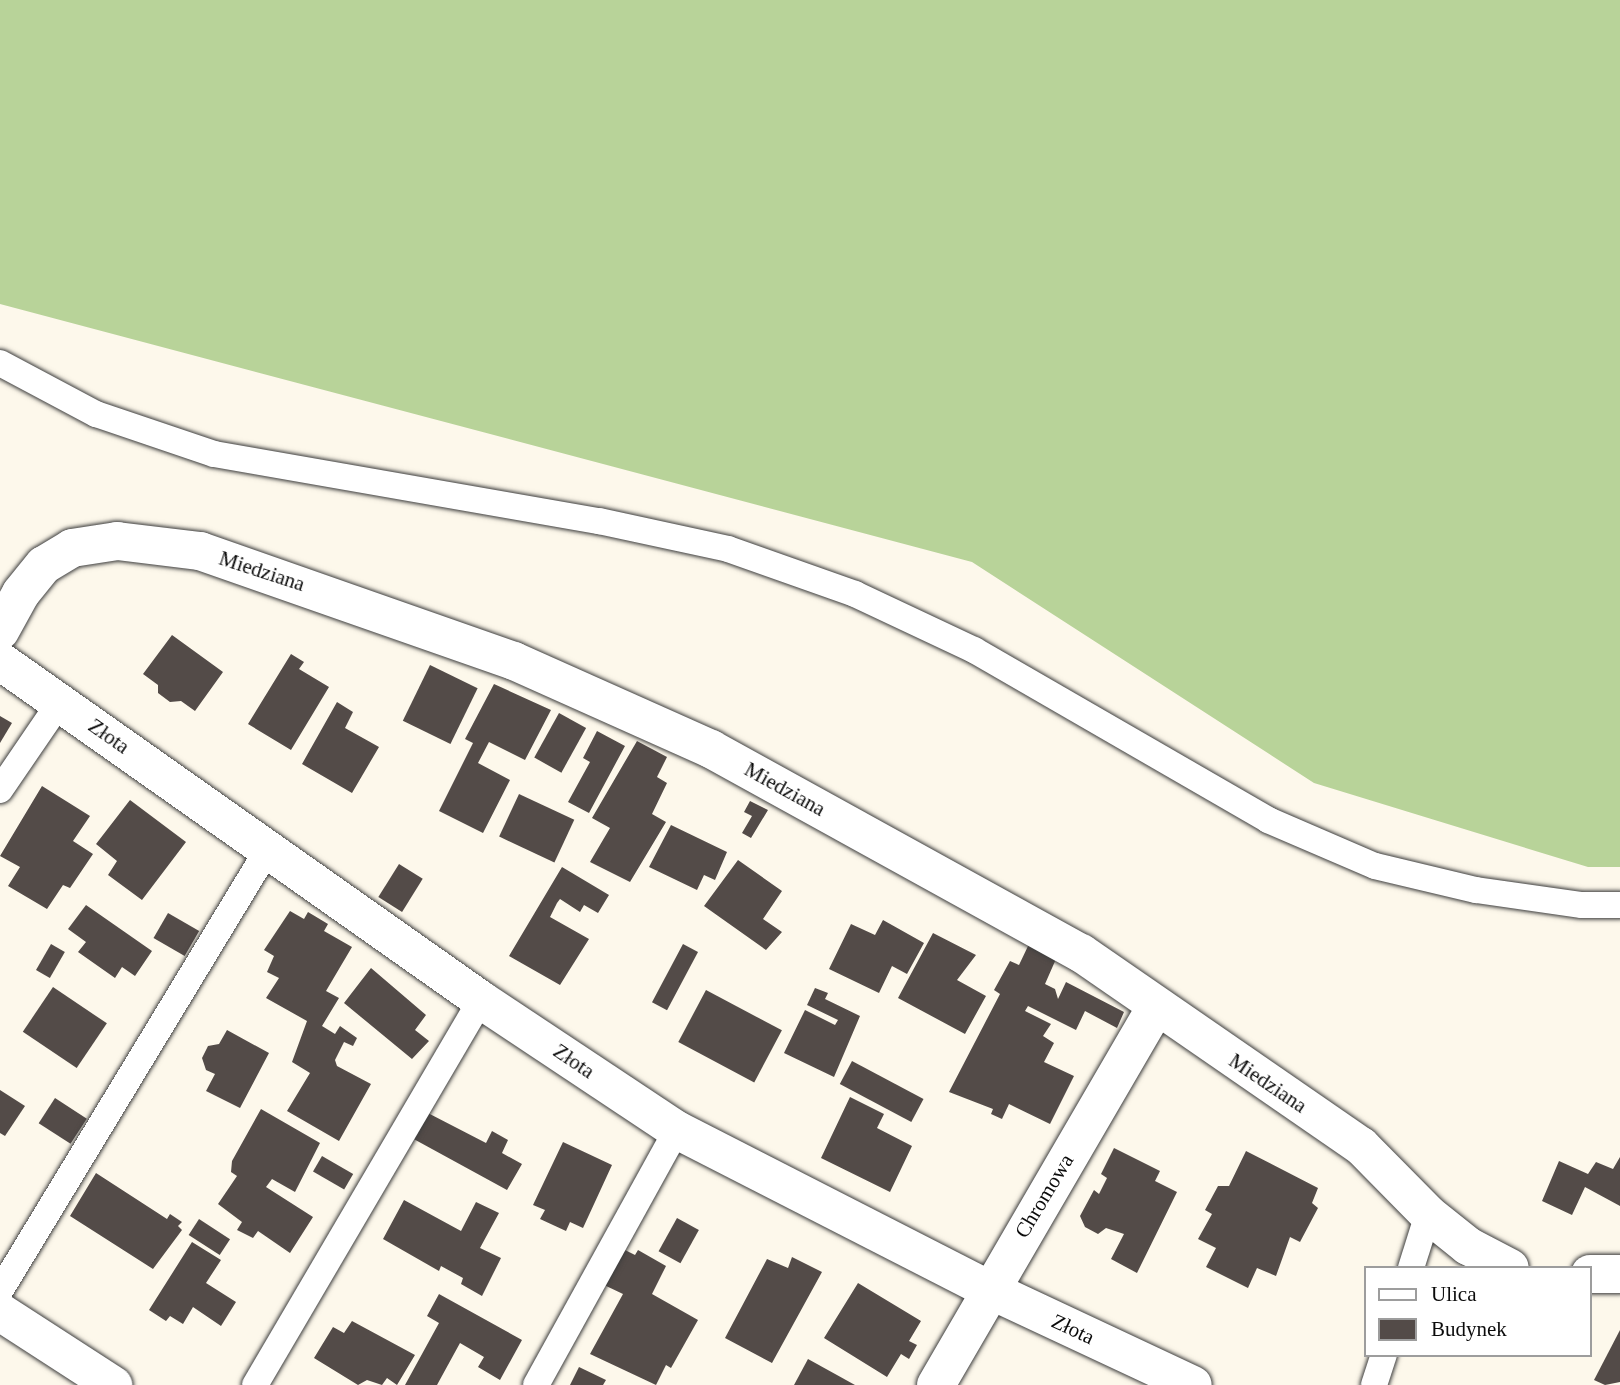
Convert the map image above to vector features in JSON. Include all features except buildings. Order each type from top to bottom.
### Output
[{"type":"street","name":"Miedziana","points":[[0,631],[21,593],[44,565],[72,548],[117,541],[200,551],[328,592],[514,660],[712,748],[1081,953],[1155,1009],[1361,1146],[1428,1214],[1468,1246],[1506,1266]]},
{"type":"street","name":"Złota","points":[[0,661],[481,1000],[677,1129],[988,1289],[1193,1385]]},
{"type":"street","name":"Chromowa","points":[[936,1385],[988,1289],[1155,1009]]},
{"type":"street","points":[[1592,1274],[1620,1274]]},
{"type":"street","points":[[0,1312],[113,1385]]},
{"type":"lane","points":[[0,363],[96,414],[214,454],[598,521],[729,549],[855,594],[974,650],[1268,820],[1375,866],[1476,890],[1582,905],[1620,905]]},
{"type":"lane","points":[[0,790],[60,702]]},
{"type":"lane","points":[[0,1291],[268,849]]},
{"type":"lane","points":[[255,1385],[481,1000]]},
{"type":"lane","points":[[536,1385],[677,1129]]},
{"type":"lane","points":[[1412,1266],[1428,1214]]},
{"type":"lane","points":[[1374,1385],[1383,1357]]},
{"type":"green space","points":[[0,0],[1620,0],[1620,867],[1588,867],[1314,783],[972,562],[0,304]]}]
